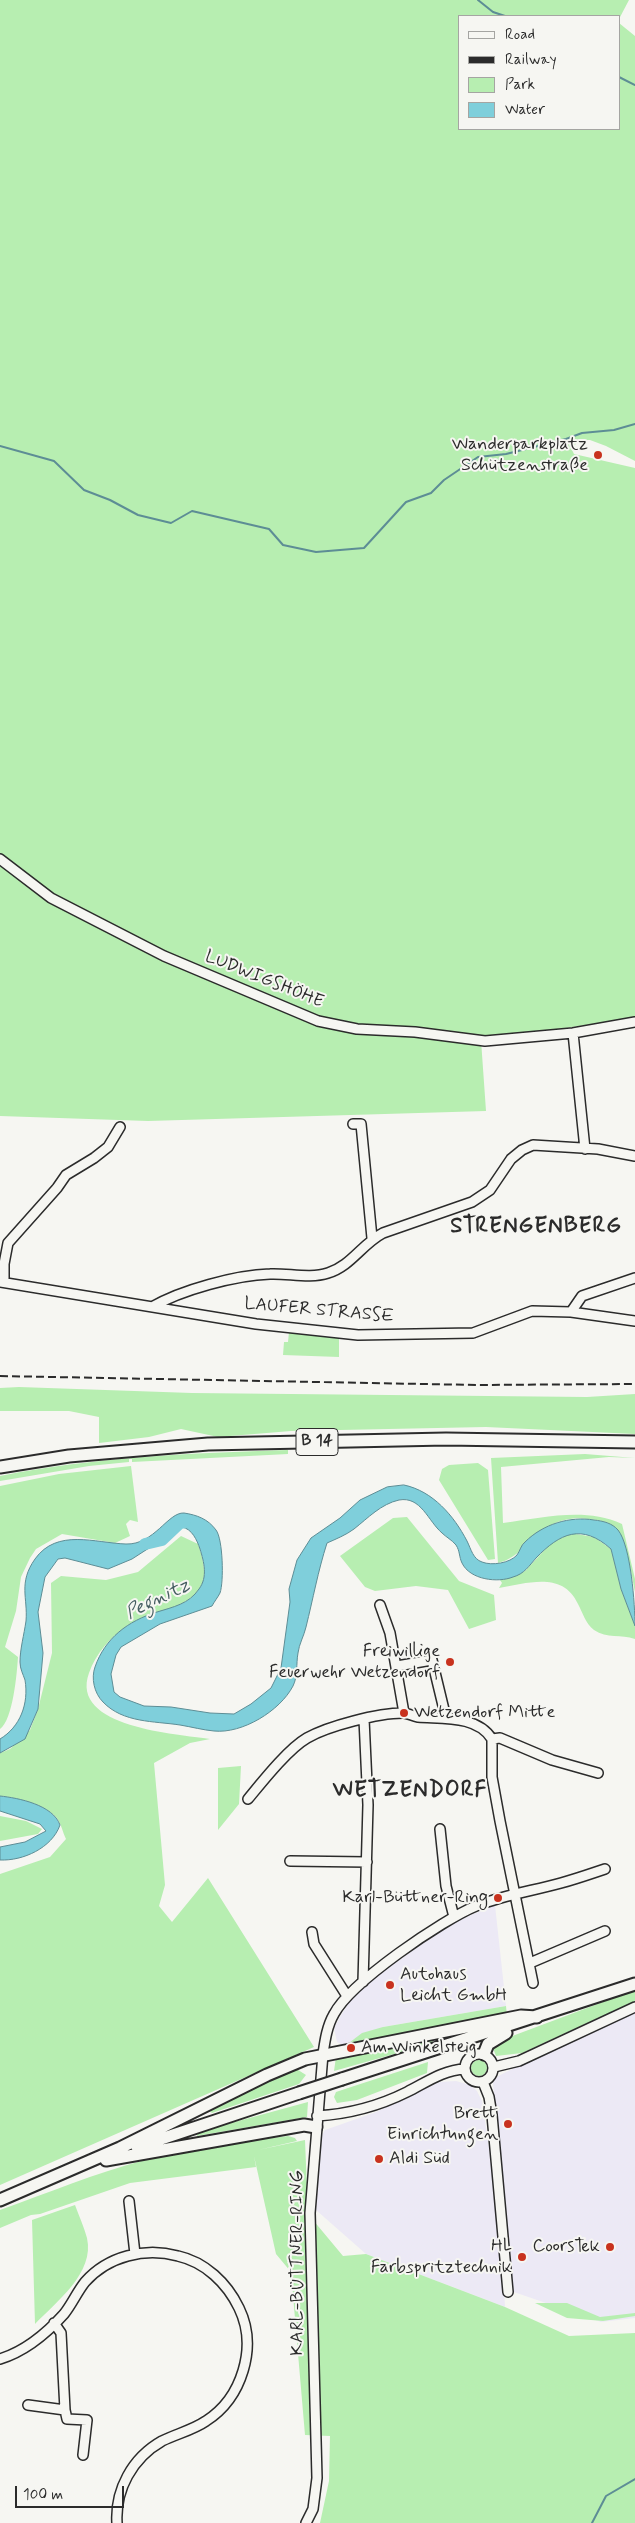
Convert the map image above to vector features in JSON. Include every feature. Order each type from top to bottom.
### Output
[{"type":"main road","name":"B 14","points":[[0,1467],[69,1456],[208,1444],[446,1439],[635,1442]]},
{"type":"main road","points":[[85,2164],[635,1984]]},
{"type":"main road","points":[[0,2200],[85,2164],[173,2123],[266,2075],[305,2059],[521,2016],[537,2016]]},
{"type":"main road","points":[[484,2054],[488,2044],[494,2038],[532,2024],[537,2016]]},
{"type":"main road","points":[[85,2164],[304,2126],[317,2121]]},
{"type":"street","name":"LUDWIGSHÖHE","points":[[0,859],[51,898],[164,956],[318,1021],[357,1029],[415,1032],[485,1041],[573,1032],[635,1022]]},
{"type":"street","points":[[573,1032],[586,1148]]},
{"type":"street","points":[[353,1124],[361,1124],[372,1238]]},
{"type":"street","points":[[2,1282],[8,1243],[57,1188],[66,1175],[108,1147],[120,1127]]},
{"type":"street","points":[[152,1307],[164,1300],[201,1287],[259,1275],[320,1275],[328,1273],[342,1266],[359,1253],[372,1238],[399,1226],[472,1202],[485,1195],[511,1159],[527,1147],[539,1144],[586,1148],[635,1156]]},
{"type":"street","points":[[571,1312],[582,1296],[635,1278]]},
{"type":"street","name":"LAUFER STRASSE","points":[[2,1282],[256,1324],[358,1335],[473,1333],[516,1315],[532,1311],[571,1312],[635,1321]]},
{"type":"street","points":[[380,1605],[386,1618],[397,1666],[404,1713]]},
{"type":"street","points":[[397,1666],[432,1660],[446,1718]]},
{"type":"street","points":[[248,1799],[304,1740],[328,1729],[404,1713],[415,1717],[446,1718],[472,1723],[482,1728],[492,1739],[492,1777],[533,1984]]},
{"type":"street","points":[[362,1982],[368,1805],[364,1720]]},
{"type":"street","points":[[492,1739],[500,1738],[552,1760],[598,1773]]},
{"type":"street","points":[[440,1829],[446,1886],[454,1917]]},
{"type":"street","points":[[290,1861],[367,1862]]},
{"type":"street","name":"KARL-BÜTTNER-RING","points":[[306,2523],[313,2509],[318,2478],[310,2213],[323,2054],[328,2030],[334,2014],[347,1996],[362,1982],[454,1917],[476,1906],[514,1893],[560,1884],[605,1869]]},
{"type":"street","points":[[530,1963],[605,1931]]},
{"type":"street","points":[[312,1932],[314,1944],[347,1996]]},
{"type":"street","points":[[494,2067],[519,2062],[635,2007]]},
{"type":"street","points":[[465,2069],[470,2057],[484,2054],[491,2060],[494,2067],[490,2077],[483,2082]]},
{"type":"street","points":[[465,2069],[470,2078],[483,2082]]},
{"type":"street","points":[[317,2121],[373,2106],[408,2092],[437,2076],[465,2069]]},
{"type":"street","points":[[483,2082],[489,2097],[492,2115],[508,2292]]},
{"type":"street","points":[[129,2201],[135,2254]]},
{"type":"street","points":[[0,2359],[32,2344],[54,2323],[94,2274],[113,2261],[135,2254],[167,2253],[183,2257],[198,2263],[213,2274],[228,2290],[240,2311],[245,2325],[247,2347],[239,2382],[218,2413],[206,2422],[161,2442],[134,2465],[120,2493],[117,2523]]},
{"type":"street","points":[[54,2323],[61,2333],[67,2419],[87,2420],[83,2455]]},
{"type":"street","points":[[28,2406],[65,2410]]},
{"type":"shaded area","points":[[495,1905],[506,2006],[383,2027],[345,2046],[337,2042],[334,2028],[340,2017],[351,1999],[372,1979],[454,1922]]},
{"type":"shaded area","points":[[635,2012],[635,2318],[601,2322],[511,2291],[493,2083],[495,2078],[504,2073]]},
{"type":"shaded area","points":[[456,2081],[470,2085],[477,2091],[482,2101],[501,2230],[505,2307],[366,2254],[316,2210],[321,2137],[325,2130],[376,2112],[439,2082]]},
{"type":"green space","points":[[0,0],[629,0],[620,17],[620,15],[458,15],[458,130],[620,130],[620,24],[635,36],[635,461],[590,440],[578,440],[572,450],[574,454],[635,468],[635,1018],[481,1040],[486,1111],[148,1121],[0,1116]]},
{"type":"green space","points":[[289,1332],[339,1338],[339,1357],[283,1355],[284,1342],[288,1342]]},
{"type":"green space","points":[[0,1388],[192,1393],[587,1397],[635,1394],[635,1434],[486,1427],[291,1431],[218,1437],[181,1429],[149,1437],[99,1443],[99,1417],[69,1411],[0,1411]]},
{"type":"green space","points":[[288,1450],[288,1454],[132,1462],[132,1459],[129,1459],[129,1462],[89,1466],[0,1481],[0,1476],[107,1460]]},
{"type":"green space","points":[[585,1454],[635,1458],[609,1457],[501,1467],[503,1523],[578,1515],[608,1519],[622,1524],[635,1579],[635,1592],[628,1557],[622,1539],[614,1527],[599,1520],[574,1518],[555,1523],[537,1535],[519,1552],[498,1563],[491,1458]]},
{"type":"green space","points":[[478,1463],[488,1470],[495,1559],[488,1560],[439,1480],[442,1469],[449,1465]]},
{"type":"green space","points":[[131,1466],[138,1522],[130,1520],[126,1524],[130,1536],[115,1543],[62,1534],[36,1549],[30,1558],[21,1577],[16,1611],[5,1647],[18,1657],[11,1706],[8,1716],[0,1729],[0,1486],[59,1474]]},
{"type":"green space","points":[[407,1517],[459,1581],[494,1595],[496,1620],[469,1629],[448,1590],[416,1586],[375,1591],[365,1587],[340,1556],[393,1518]]},
{"type":"green space","points":[[570,1533],[594,1537],[611,1549],[621,1589],[635,1626],[635,1639],[599,1633],[594,1630],[586,1621],[571,1594],[563,1587],[554,1583],[533,1582],[499,1588],[502,1583],[500,1580],[525,1571],[550,1544]]},
{"type":"green space","points":[[181,1536],[198,1544],[202,1556],[204,1574],[198,1591],[182,1603],[136,1621],[115,1636],[104,1646],[92,1666],[89,1673],[87,1691],[95,1706],[110,1717],[130,1725],[210,1739],[190,1743],[154,1763],[165,1885],[159,1906],[172,1922],[208,1878],[314,2047],[0,2185],[0,1874],[50,1857],[66,1839],[58,1819],[51,1812],[30,1802],[0,1796],[0,1753],[10,1749],[30,1730],[38,1709],[52,1653],[51,1583],[61,1576],[106,1580],[138,1572]]},
{"type":"green space","points":[[241,1766],[239,1804],[218,1830],[218,1768]]},
{"type":"green space","points":[[0,1816],[26,1821],[42,1829],[38,1834],[0,1841]]},
{"type":"green space","points":[[635,1990],[635,2001],[522,2053],[496,2056],[493,2048],[507,2038]]},
{"type":"green space","points":[[506,2006],[507,2016],[345,2046],[362,2033],[383,2027]]},
{"type":"green space","points":[[432,2039],[433,2043],[334,2071],[336,2057]]},
{"type":"green space","points":[[476,2060],[482,2060],[487,2065],[485,2074],[476,2076],[471,2071],[471,2065]]},
{"type":"green space","points":[[428,2062],[427,2073],[357,2100],[337,2103],[334,2097],[336,2092]]},
{"type":"green space","points":[[295,2068],[306,2075],[299,2084],[212,2113],[209,2110]]},
{"type":"green space","points":[[308,2102],[307,2117],[197,2136],[198,2132]]},
{"type":"green space","points":[[288,2136],[295,2138],[297,2141],[258,2150],[305,2140],[308,2214],[343,2256],[366,2254],[505,2307],[569,2336],[635,2333],[635,2523],[320,2523],[329,2481],[330,2436],[305,2435],[291,2272],[276,2254],[254,2156],[256,2167],[130,2183],[40,2214],[31,2215],[0,2228],[0,2210],[108,2171],[180,2152]]},
{"type":"green space","points":[[75,2205],[87,2238],[88,2251],[85,2263],[80,2275],[72,2286],[35,2324],[32,2220]]},
{"type":"green space","points":[[535,2303],[567,2303],[600,2317],[635,2313],[635,2316],[603,2321],[567,2318]]},
{"type":"water","points":[[404,1485],[424,1493],[442,1506],[462,1532],[474,1556],[479,1561],[491,1564],[501,1563],[514,1558],[524,1543],[540,1530],[566,1520],[597,1520],[613,1526],[618,1530],[622,1538],[629,1562],[635,1626],[621,1589],[611,1549],[600,1541],[590,1536],[572,1534],[554,1542],[517,1576],[500,1580],[485,1579],[466,1569],[461,1561],[456,1545],[437,1528],[419,1506],[407,1500],[399,1500],[381,1508],[351,1531],[327,1543],[297,1657],[295,1682],[287,1695],[270,1712],[248,1725],[225,1731],[210,1731],[139,1720],[120,1714],[103,1702],[97,1694],[94,1685],[95,1667],[111,1639],[127,1626],[136,1620],[186,1602],[199,1589],[204,1580],[204,1564],[194,1535],[182,1527],[170,1532],[163,1539],[132,1559],[108,1569],[65,1558],[58,1559],[45,1577],[38,1612],[43,1653],[38,1709],[25,1739],[0,1753],[0,1739],[18,1721],[26,1698],[25,1680],[20,1662],[26,1621],[25,1583],[35,1559],[44,1549],[54,1543],[65,1540],[136,1543],[145,1539],[178,1514],[184,1513],[198,1516],[206,1520],[216,1530],[218,1535],[222,1561],[220,1593],[212,1606],[160,1624],[121,1647],[116,1655],[111,1674],[114,1692],[120,1697],[144,1706],[234,1714],[251,1704],[271,1688],[281,1668],[290,1602],[289,1589],[297,1560],[311,1538],[340,1518],[360,1500],[387,1487]]},
{"type":"water","points":[[0,1796],[25,1801],[50,1812],[60,1825],[56,1833],[36,1852],[9,1860],[0,1860],[0,1847],[25,1842],[46,1831],[40,1824],[0,1811]]},
{"type":"waterway","points":[[478,0],[493,12],[502,15]]},
{"type":"waterway","points":[[620,78],[635,85]]},
{"type":"waterway","points":[[0,446],[54,461],[84,490],[110,500],[138,515],[171,523],[192,511],[269,529],[283,545],[316,552],[364,548],[406,502],[431,493],[444,480],[478,457],[506,454],[566,439],[582,433],[614,430],[635,424]]},
{"type":"waterway","name":"Pegnitz","points":[[145,1544],[162,1540],[180,1523],[185,1522]]},
{"type":"waterway","points":[[592,2523],[606,2496],[635,2479]]},
{"type":"railway","points":[[0,1376],[476,1385],[635,1384]]},
{"type":"place","name":"Wanderparkplatz Schützenstraße","points":[[598,455]]},
{"type":"place","name":"Freiwillige Feuerwehr Wetzendorf","points":[[450,1662]]},
{"type":"place","name":"Wetzendorf Mitte","points":[[404,1713]]},
{"type":"place","name":"Karl-Büttner-Ring","points":[[498,1898]]},
{"type":"place","name":"Autohaus Leicht GmbH","points":[[390,1985]]},
{"type":"place","name":"Am Winkelsteig","points":[[351,2048]]},
{"type":"place","name":"Brett Einrichtungen","points":[[508,2124]]},
{"type":"place","name":"Aldi Süd","points":[[379,2159]]},
{"type":"place","name":"CoorsTek","points":[[610,2247]]},
{"type":"place","name":"HL Farbspritztechnik","points":[[522,2257]]},
{"type":"district","name":"STRENGENBERG","points":[[536,1227]]},
{"type":"district","name":"WETZENDORF","points":[[410,1791]]}]
